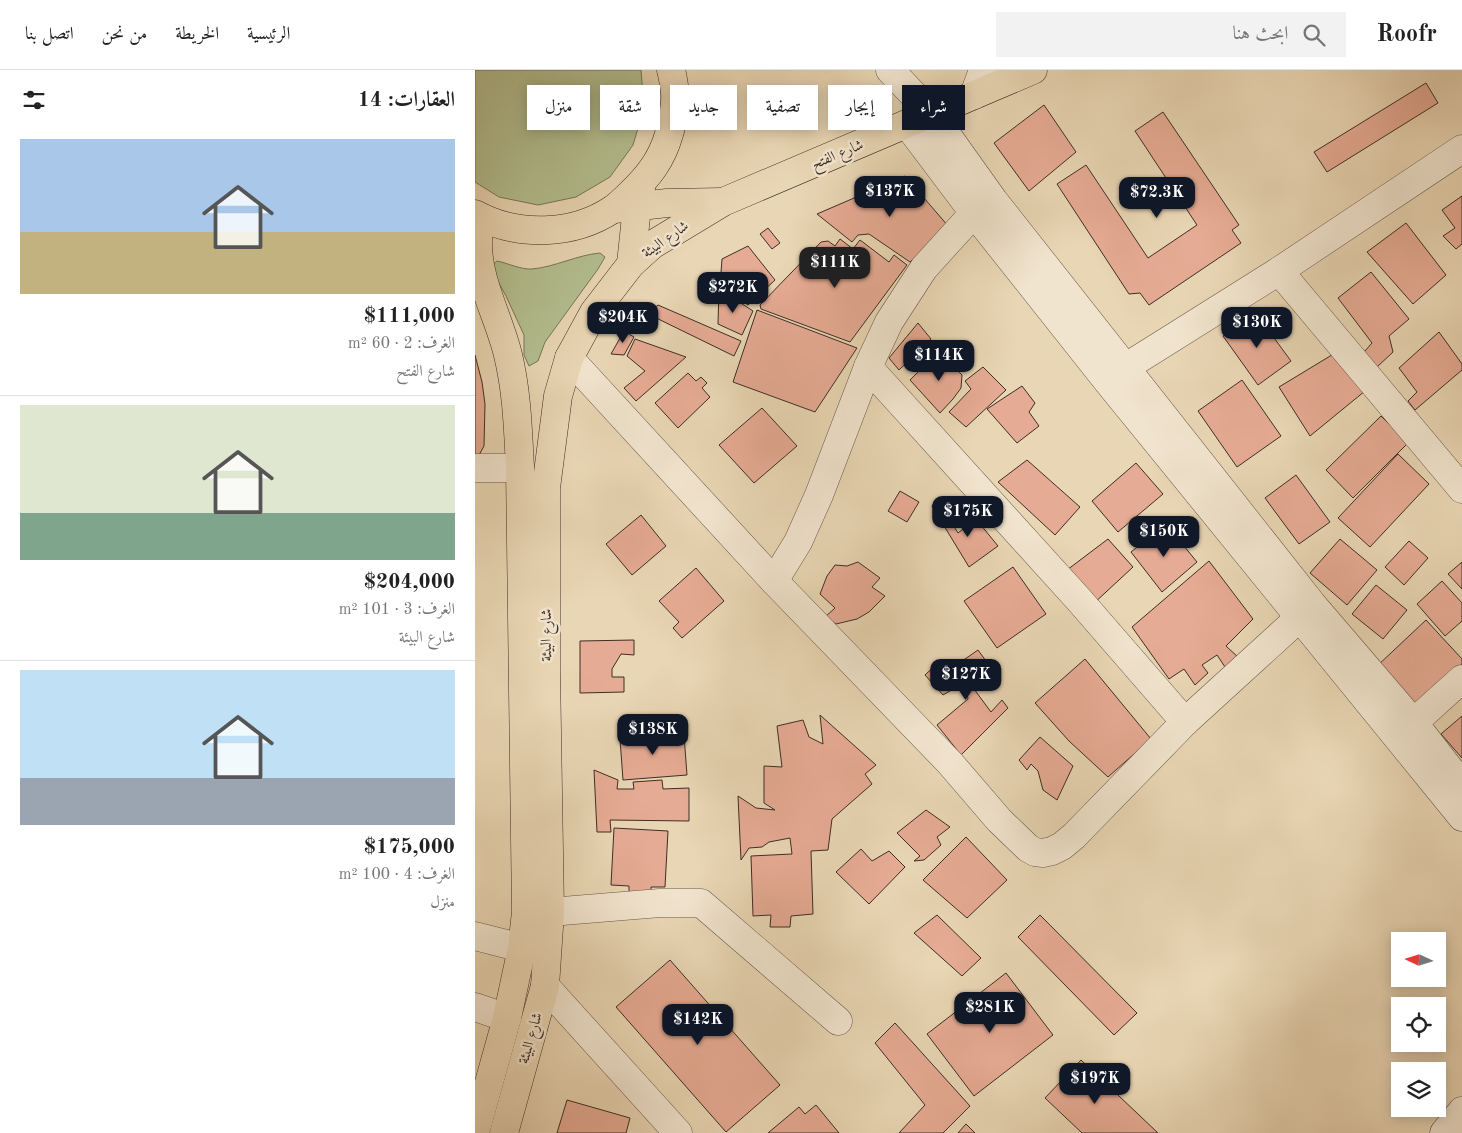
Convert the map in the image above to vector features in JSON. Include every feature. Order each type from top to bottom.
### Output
[{"type":"main road","points":[[478,217],[510,228],[538,231],[567,228],[594,220],[631,199],[653,170],[670,134],[675,94],[671,70]]},
{"type":"main road","name":"شارع الفتح","points":[[965,99],[1033,70]]},
{"type":"main road","name":"شارع الفتح","points":[[723,202],[902,126]]},
{"type":"main road","points":[[631,199],[667,204],[723,202]]},
{"type":"main road","points":[[631,199],[631,264]]},
{"type":"main road","name":"شارع البيئة","points":[[504,1133],[545,986],[550,912],[546,672],[546,488],[558,396],[569,358],[594,312],[631,264],[652,245],[723,202]]},
{"type":"main road","name":"شارع البيئة","points":[[475,1133],[507,1018],[522,948],[526,912],[520,468],[517,402],[508,353],[491,305],[479,259],[478,217]]},
{"type":"street","points":[[890,70],[904,85]]},
{"type":"street","points":[[974,95],[983,70]]},
{"type":"street","points":[[912,130],[975,213],[1117,375],[1312,604],[1406,731],[1462,817]]},
{"type":"street","points":[[943,130],[1117,375],[1299,618],[1406,731],[1462,785]]},
{"type":"street","points":[[1117,375],[1462,150]]},
{"type":"street","points":[[774,581],[798,542],[868,367],[889,322],[924,268],[975,213]]},
{"type":"street","points":[[1279,270],[1462,489]]},
{"type":"street","points":[[569,358],[774,581],[950,763],[999,820],[1028,848],[1035,852],[1051,852],[1074,836],[1185,722],[1299,618]]},
{"type":"street","points":[[868,367],[1080,601],[1185,722]]},
{"type":"street","points":[[475,468],[520,468]]},
{"type":"street","points":[[1406,731],[1462,679]]},
{"type":"street","points":[[550,912],[660,903],[701,903],[839,1021]]},
{"type":"street","points":[[475,936],[522,948]]},
{"type":"street","points":[[545,986],[678,1133]]},
{"type":"street","points":[[475,1007],[507,1018]]},
{"type":"street","points":[[1444,1133],[1462,1111]]},
{"type":"green space","points":[[475,70],[641,70],[642,85],[600,85],[600,130],[637,130],[633,145],[610,177],[576,197],[538,205],[499,197],[475,182]]},
{"type":"green space","points":[[600,253],[605,257],[598,269],[545,342],[538,361],[529,366],[524,355],[524,335],[490,267],[497,261],[532,269]]},
{"type":"building","points":[[1426,83],[1438,103],[1327,172],[1314,152]]},
{"type":"building","points":[[1044,105],[1076,152],[1029,191],[994,143]]},
{"type":"building","points":[[1163,112],[1239,225],[1232,230],[1241,243],[1149,305],[1140,293],[1129,294],[1057,184],[1086,165],[1148,258],[1197,225],[1135,131]]},
{"type":"building","points":[[905,176],[949,227],[910,262],[869,234],[858,235],[852,242],[817,214]]},
{"type":"building","points":[[1462,196],[1462,244],[1456,249],[1443,236],[1455,228],[1442,210]]},
{"type":"building","points":[[1406,223],[1446,275],[1413,304],[1367,252]]},
{"type":"building","points":[[768,228],[780,243],[772,249],[760,234]]},
{"type":"building","points":[[840,239],[853,249],[860,240],[889,262],[894,255],[907,265],[850,342],[761,309],[760,305],[821,242],[828,241],[835,246]]},
{"type":"building","points":[[748,246],[775,280],[748,305],[720,286],[722,259]]},
{"type":"building","points":[[1371,272],[1409,319],[1389,336],[1393,352],[1377,367],[1364,352],[1372,343],[1338,298]]},
{"type":"building","points":[[719,289],[753,311],[742,335],[718,324]]},
{"type":"building","points":[[658,305],[741,341],[734,356],[648,314]]},
{"type":"building","points":[[757,310],[857,348],[815,412],[733,382]]},
{"type":"building","points":[[1255,312],[1291,361],[1258,385],[1223,336]]},
{"type":"building","points":[[918,323],[931,339],[899,370],[889,358]]},
{"type":"building","points":[[624,331],[634,337],[624,355],[611,354]]},
{"type":"building","points":[[1439,332],[1462,364],[1462,370],[1415,410],[1408,401],[1417,392],[1399,368]]},
{"type":"building","points":[[635,339],[686,357],[636,401],[624,388],[645,371],[627,356]]},
{"type":"building","points":[[1340,350],[1365,391],[1310,436],[1279,387]]},
{"type":"building","points":[[939,351],[962,375],[961,388],[940,413],[910,380]]},
{"type":"building","points":[[475,355],[485,404],[484,446],[478,457],[475,458]]},
{"type":"building","points":[[983,367],[1006,390],[966,427],[949,412],[971,389],[965,381]]},
{"type":"building","points":[[688,373],[696,381],[701,377],[707,383],[702,388],[710,397],[678,428],[655,403]]},
{"type":"building","points":[[1242,380],[1281,436],[1237,467],[1198,411]]},
{"type":"building","points":[[1022,386],[1035,403],[1029,412],[1039,426],[1017,443],[987,409]]},
{"type":"building","points":[[762,408],[797,446],[754,483],[719,445]]},
{"type":"building","points":[[1381,416],[1408,443],[1353,498],[1326,470]]},
{"type":"building","points":[[1398,454],[1429,484],[1370,547],[1338,518]]},
{"type":"building","points":[[1027,460],[1080,507],[1055,535],[998,482]]},
{"type":"building","points":[[1136,463],[1163,494],[1118,532],[1092,501]]},
{"type":"building","points":[[1296,475],[1330,522],[1299,544],[1265,498]]},
{"type":"building","points":[[900,491],[919,502],[907,522],[888,511]]},
{"type":"building","points":[[937,499],[958,533],[976,519],[998,546],[969,567],[932,506]]},
{"type":"building","points":[[641,515],[666,546],[632,575],[606,544]]},
{"type":"building","points":[[1166,524],[1197,562],[1162,592],[1131,552]]},
{"type":"building","points":[[1108,539],[1133,567],[1092,605],[1063,573]]},
{"type":"building","points":[[1340,539],[1377,570],[1347,605],[1310,573]]},
{"type":"building","points":[[1409,541],[1428,558],[1404,585],[1385,567]]},
{"type":"building","points":[[1209,561],[1253,619],[1226,646],[1239,658],[1227,670],[1217,655],[1202,665],[1208,673],[1195,685],[1184,669],[1169,679],[1132,627]]},
{"type":"building","points":[[858,562],[880,578],[872,587],[885,596],[869,612],[857,619],[836,624],[825,617],[835,608],[820,594],[827,576],[835,565],[847,566]]},
{"type":"building","points":[[1462,562],[1462,589],[1448,574]]},
{"type":"building","points":[[1013,567],[1046,614],[997,648],[964,601]]},
{"type":"building","points":[[696,568],[724,601],[682,638],[673,628],[679,622],[659,601]]},
{"type":"building","points":[[1442,581],[1462,603],[1462,621],[1445,636],[1417,604]]},
{"type":"building","points":[[1376,585],[1407,610],[1383,639],[1352,614]]},
{"type":"building","points":[[1426,620],[1462,659],[1462,664],[1416,708],[1376,667]]},
{"type":"building","points":[[634,640],[634,655],[621,654],[612,669],[612,677],[624,677],[624,692],[580,693],[580,641]]},
{"type":"building","points":[[978,650],[994,672],[974,689],[991,712],[1002,700],[1008,708],[961,755],[937,725],[968,699],[965,682],[943,695],[925,675],[940,661],[949,670]]},
{"type":"building","points":[[1085,659],[1151,739],[1108,777],[1069,741],[1035,703]]},
{"type":"building","points":[[820,715],[876,765],[865,774],[872,784],[832,819],[828,850],[811,851],[813,914],[791,916],[790,927],[770,927],[771,915],[753,916],[751,856],[792,854],[790,838],[769,842],[762,847],[749,848],[741,860],[738,796],[756,808],[775,810],[764,803],[764,766],[782,767],[777,726],[803,720],[809,737],[823,744]]},
{"type":"building","points":[[1462,716],[1462,758],[1441,734]]},
{"type":"building","points":[[664,728],[665,736],[684,735],[687,775],[623,780],[620,739],[643,738],[642,730]]},
{"type":"building","points":[[1040,737],[1073,766],[1057,800],[1043,790],[1038,771],[1031,764],[1027,770],[1019,760]]},
{"type":"building","points":[[594,770],[618,780],[617,789],[634,789],[633,782],[662,780],[663,789],[689,788],[689,821],[610,820],[611,832],[597,832]]},
{"type":"building","points":[[926,810],[950,827],[937,837],[941,845],[924,860],[914,861],[920,856],[897,833]]},
{"type":"building","points":[[614,828],[668,831],[665,887],[651,887],[651,898],[629,897],[629,886],[611,885]]},
{"type":"building","points":[[966,837],[1007,880],[967,918],[923,880]]},
{"type":"building","points":[[861,849],[872,861],[889,851],[905,867],[869,904],[836,872]]},
{"type":"building","points":[[937,915],[981,958],[962,976],[914,933]]},
{"type":"building","points":[[1040,915],[1137,1013],[1114,1035],[1018,937]]},
{"type":"building","points":[[670,960],[780,1085],[726,1132],[616,1007]]},
{"type":"building","points":[[1006,973],[1053,1035],[974,1096],[927,1034]]},
{"type":"building","points":[[895,1023],[970,1106],[943,1133],[899,1133],[925,1105],[875,1043]]},
{"type":"building","points":[[1081,1060],[1158,1133],[1082,1133],[1045,1098]]},
{"type":"building","points":[[567,1100],[630,1118],[626,1133],[557,1133]]},
{"type":"building","points":[[816,1105],[839,1133],[768,1133],[799,1107],[805,1114]]},
{"type":"building","points":[[966,1124],[975,1133],[958,1133]]}]
